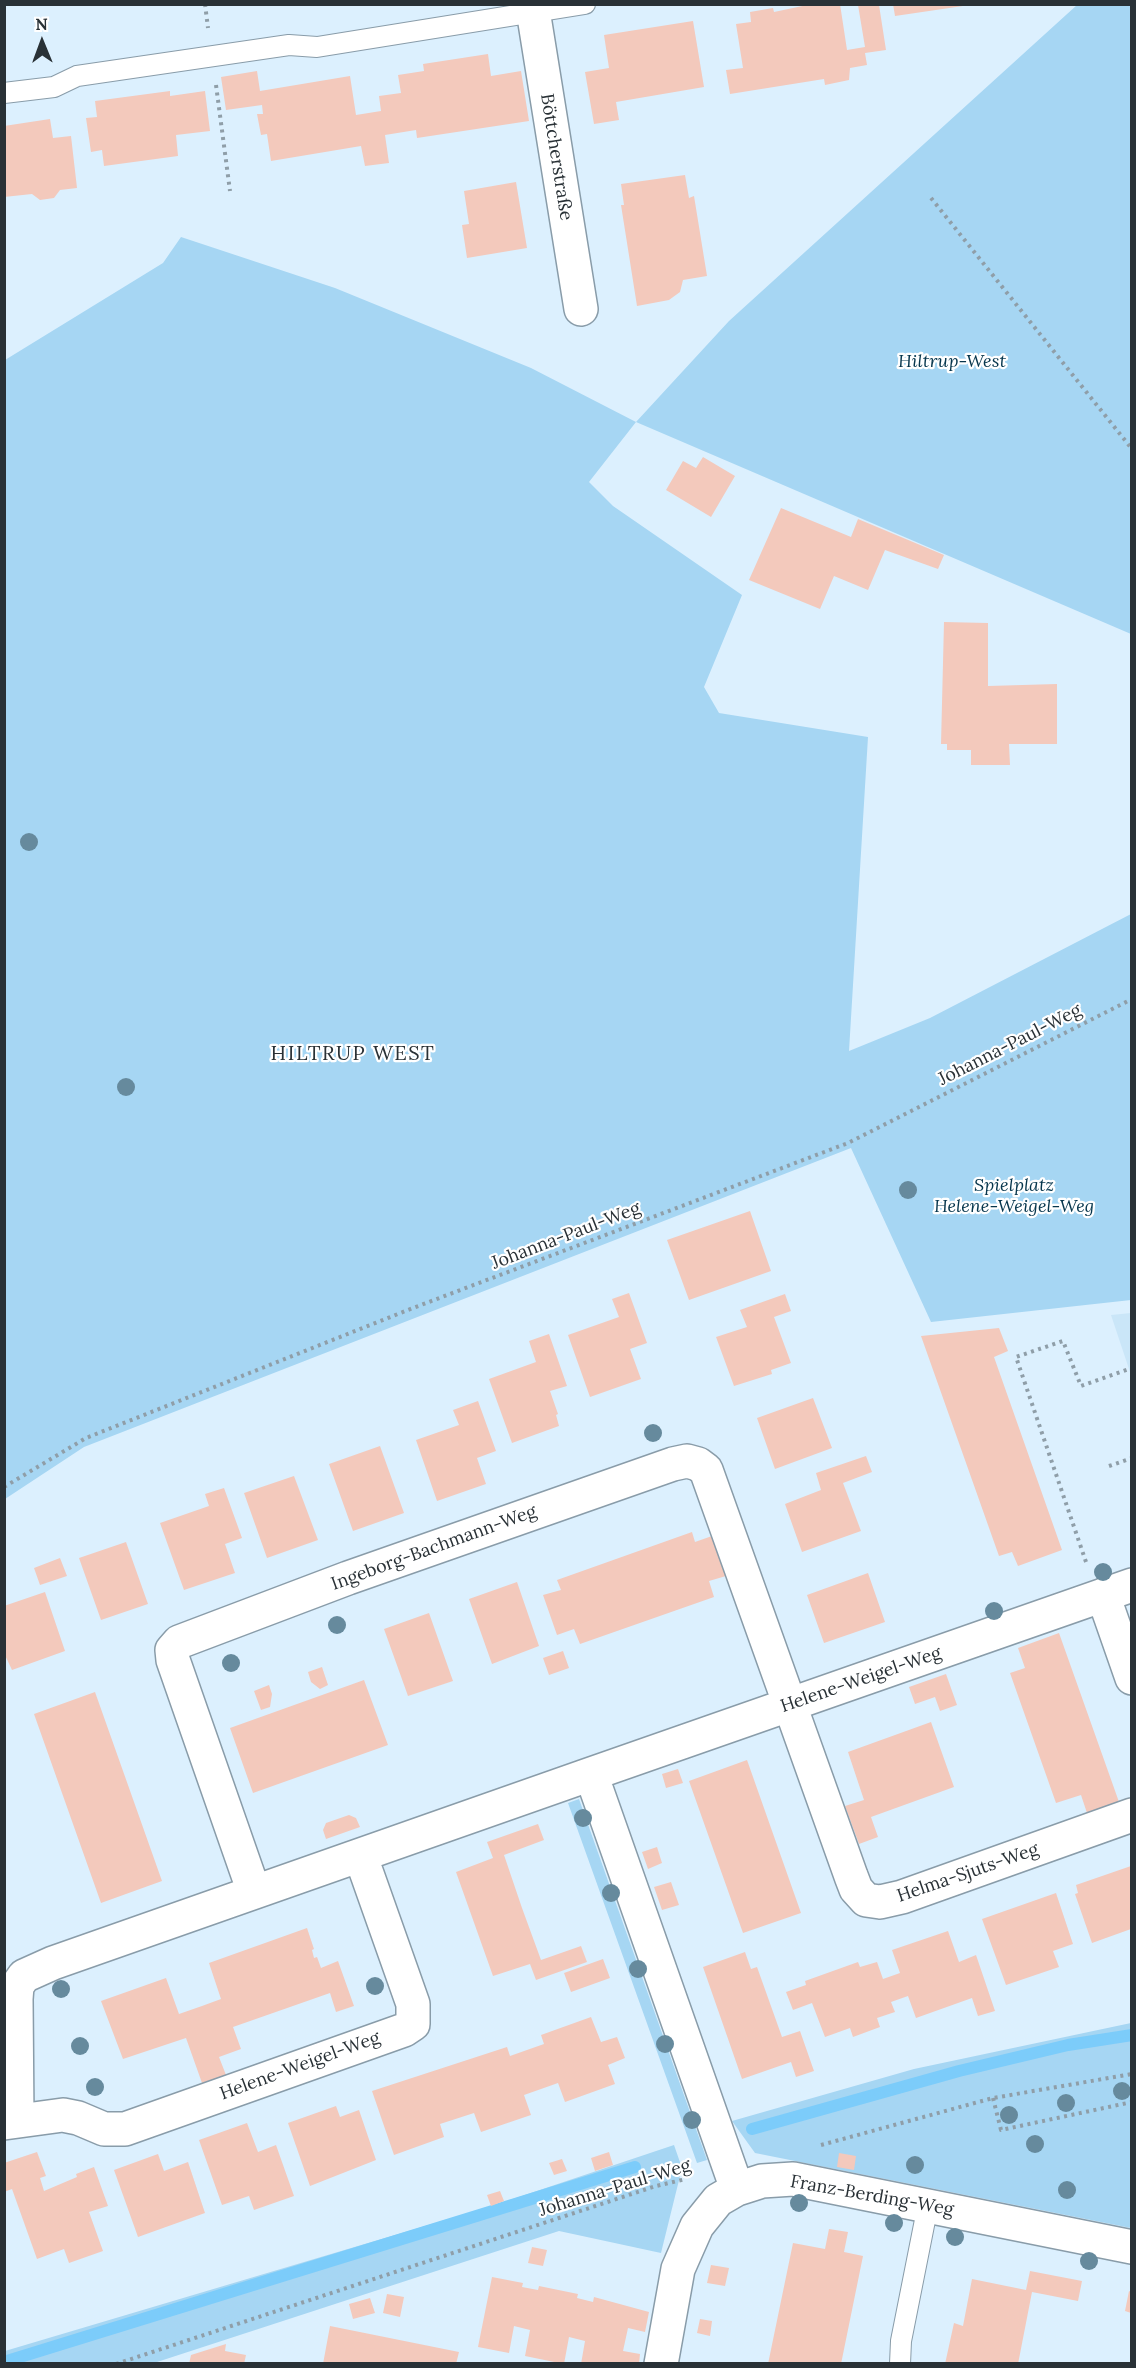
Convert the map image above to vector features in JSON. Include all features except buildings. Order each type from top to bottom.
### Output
[{"type":"street","name":"Böttcherstraße","points":[[533,9],[580,309]]},
{"type":"street","name":"Ingeborg-Bachmann-Weg","points":[[254,1892],[173,1660],[172,1650],[179,1642],[348,1578],[673,1464],[687,1461],[698,1464],[706,1470],[789,1705]]},
{"type":"street","points":[[1111,1592],[1131,1678]]},
{"type":"street","name":"Helene-Weigel-Weg","points":[[361,1857],[413,2004],[413,2024],[404,2030],[125,2129],[104,2129],[78,2118],[63,2115],[11,2122],[17,1986],[24,1976],[53,1963],[361,1857],[1111,1592]]},
{"type":"street","name":"Helma-Sjuts-Weg","points":[[789,1705],[850,1876],[856,1889],[866,1900],[880,1902],[902,1897],[1131,1815]]},
{"type":"street","points":[[591,1774],[733,2179]]},
{"type":"street","name":"Franz-Berding-Weg","points":[[661,2364],[678,2269],[685,2249],[696,2226],[733,2179],[762,2181],[793,2179],[1131,2247]]},
{"type":"lane","points":[[4,93],[54,87],[77,76],[289,45],[317,47],[533,9],[585,4]]},
{"type":"lane","points":[[900,2364],[901,2341],[928,2205]]},
{"type":"path","points":[[205,4],[230,191]]},
{"type":"path","points":[[931,198],[1131,449]]},
{"type":"path","name":"Johanna-Paul-Weg","points":[[4,1487],[86,1438],[413,1308],[848,1143],[1131,999]]},
{"type":"path","points":[[1111,1592],[1016,1358],[1063,1341],[1081,1386],[1131,1368]]},
{"type":"path","points":[[1109,1466],[1131,1458]]},
{"type":"path","points":[[818,2146],[993,2098],[1131,2074]]},
{"type":"path","points":[[993,2098],[1001,2130],[1131,2102]]},
{"type":"path","name":"Johanna-Paul-Weg","points":[[116,2364],[656,2186],[733,2179]]},
{"type":"shaded area","points":[[1132,1313],[1131,1375],[1111,1315]]},
{"type":"green space","name":"Hiltrup-West","points":[[1077,5],[1131,5],[1131,634],[636,422],[729,321]]},
{"type":"green space","name":"Spielplatz Helene-Weigel-Weg","points":[[181,237],[335,288],[531,368],[636,422],[589,482],[613,506],[742,595],[704,687],[719,713],[868,737],[849,1051],[930,1018],[1131,914],[1131,1300],[931,1322],[851,1148],[84,1447],[5,1499],[5,360],[163,263]]},
{"type":"green space","points":[[579,1799],[707,2160],[697,2163],[568,1803]]},
{"type":"green space","points":[[1131,2023],[1131,2228],[755,2153],[732,2121],[914,2069]]},
{"type":"green space","points":[[674,2145],[682,2168],[661,2253],[559,2231],[154,2363],[5,2363],[5,2351],[489,2207]]},
{"type":"waterway","points":[[752,2129],[959,2071],[1068,2045],[1132,2035]]},
{"type":"waterway","points":[[7,2361],[635,2167]]},
{"type":"district","name":"HILTRUP WEST","points":[[353,1054]]}]
